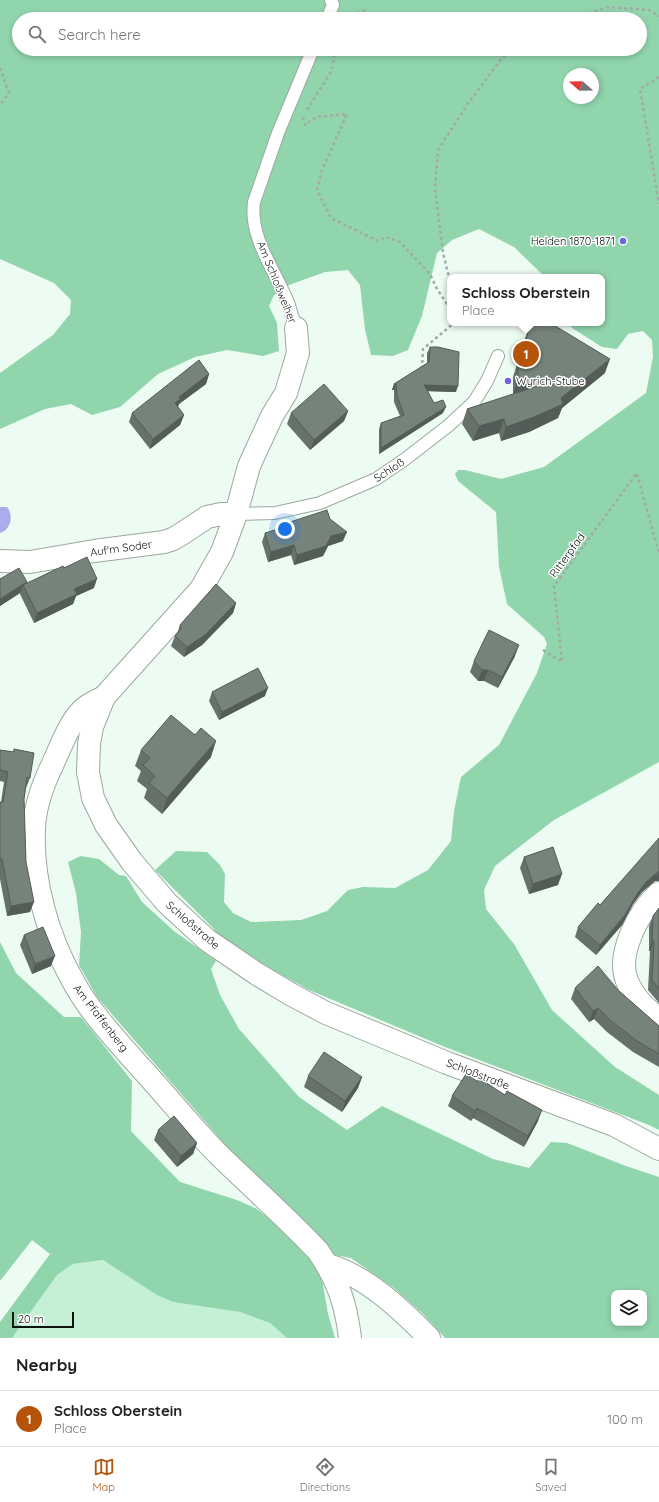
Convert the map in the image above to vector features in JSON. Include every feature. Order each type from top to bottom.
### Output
[{"type":"street","name":"Am Schloßweiher","points":[[236,514],[249,466],[272,416],[288,387],[298,353],[296,328]]},
{"type":"street","name":"Auf'm Soder","points":[[0,561],[30,562],[94,551],[164,542],[173,539],[207,517],[221,514],[236,514]]},
{"type":"street","name":"Schloßstraße","points":[[236,514],[222,552],[201,589],[104,697],[92,726],[89,744],[88,772],[93,798],[106,826],[132,862],[167,903],[207,940],[257,974],[292,995],[326,1012],[448,1063],[614,1125],[659,1149]]},
{"type":"street","name":"Am Pfaffenberg","points":[[104,697],[85,707],[77,716],[45,780],[37,807],[34,844],[40,892],[49,927],[73,982],[118,1041],[219,1155],[318,1251],[328,1265],[338,1284],[343,1299],[350,1338]]},
{"type":"street","points":[[659,893],[647,906],[636,924],[628,943],[624,965],[626,981],[636,997],[651,1013],[659,1018]]},
{"type":"street","points":[[328,1265],[339,1268],[350,1274],[387,1299],[415,1323],[429,1338]]},
{"type":"lane","points":[[330,12],[333,5],[331,0]]},
{"type":"lane","name":"Am Schloßweiher","points":[[296,328],[289,305],[263,250],[254,225],[253,213],[254,202],[278,133],[309,56]]},
{"type":"lane","name":"Schloß","points":[[236,514],[275,513],[320,503],[376,479],[404,460],[448,426],[474,402],[487,381],[498,356]]},
{"type":"path","points":[[593,12],[608,7],[649,10],[659,16]]},
{"type":"path","points":[[360,12],[366,10]]},
{"type":"path","points":[[334,56],[332,70],[303,117],[305,125],[316,117],[347,114],[322,170],[317,190],[331,218],[378,241],[386,237],[400,242],[430,274],[447,305]]},
{"type":"path","points":[[448,274],[443,253],[435,188],[438,150],[467,105],[502,58],[505,56]]},
{"type":"path","points":[[0,68],[9,93],[0,105]]},
{"type":"path","points":[[659,77],[640,89],[659,204]]},
{"type":"path","points":[[422,375],[423,349],[450,326]]},
{"type":"path","name":"Ritterpfad","points":[[543,650],[562,662],[554,586],[637,473],[659,553]]},
{"type":"green space","points":[[0,0],[659,0],[659,762],[554,820],[495,866],[484,890],[486,909],[514,944],[552,1010],[615,1067],[659,1095],[659,1130],[445,1047],[309,990],[227,945],[212,927],[155,870],[176,851],[207,852],[220,865],[225,874],[224,902],[233,913],[251,922],[301,920],[327,911],[348,890],[363,887],[395,888],[428,870],[451,841],[454,811],[461,777],[499,745],[537,673],[547,644],[544,637],[507,604],[499,567],[496,512],[458,481],[455,474],[458,470],[465,470],[501,479],[544,467],[646,393],[653,357],[652,340],[643,331],[628,334],[617,349],[602,347],[572,328],[571,326],[605,326],[605,274],[542,274],[514,247],[479,229],[452,240],[437,253],[422,316],[408,350],[393,356],[371,355],[365,329],[360,285],[348,270],[325,272],[289,285],[274,295],[269,306],[277,323],[279,351],[263,356],[227,350],[195,357],[158,374],[120,407],[92,415],[71,404],[45,409],[0,429],[0,373],[53,335],[70,314],[71,300],[54,283],[0,259]]},
{"type":"green space","points":[[81,856],[99,859],[119,875],[126,876],[142,902],[174,931],[216,961],[211,969],[220,995],[239,1029],[299,1097],[347,1130],[382,1106],[493,1159],[529,1168],[551,1142],[567,1143],[659,1177],[659,1338],[445,1338],[423,1314],[395,1289],[351,1258],[335,1255],[255,1179],[97,997],[79,965],[81,932],[76,893],[68,862]]},
{"type":"green space","points":[[0,942],[16,973],[64,1017],[81,1017],[132,1081],[131,1131],[180,1182],[237,1200],[257,1209],[285,1231],[310,1257],[322,1279],[328,1314],[335,1338],[287,1338],[270,1323],[240,1312],[173,1302],[157,1295],[103,1260],[73,1264],[57,1275],[12,1338],[0,1338],[0,1322],[50,1254],[32,1240],[0,1281]]},
{"type":"green space","points":[[103,1260],[173,1302],[240,1312],[270,1323],[287,1338],[12,1338],[57,1275],[73,1264]]},
{"type":"water","points":[[0,507],[7,507],[11,518],[7,529],[0,533]]},
{"type":"building","points":[[530,326],[555,326],[610,359],[561,398],[563,404],[534,417],[506,427],[504,419],[479,426],[467,409],[556,380],[518,379],[518,363]]},
{"type":"building","points":[[430,347],[438,347],[459,352],[458,386],[424,385],[434,403],[443,400],[446,407],[381,448],[381,423],[404,415],[397,396],[396,384],[394,384],[429,362]]},
{"type":"building","points":[[199,360],[209,374],[179,397],[181,398],[175,403],[184,415],[153,439],[132,413]]},
{"type":"building","points":[[324,384],[348,411],[314,440],[291,413]]},
{"type":"building","points":[[327,510],[330,519],[347,532],[331,536],[326,546],[297,555],[294,545],[271,552],[265,533],[288,526],[287,523]]},
{"type":"building","points":[[87,557],[97,579],[74,589],[77,594],[37,613],[23,585],[63,566],[64,568]]},
{"type":"building","points":[[19,568],[27,582],[0,599],[0,579]]},
{"type":"building","points":[[216,584],[236,603],[205,635],[187,647],[175,636],[181,629],[180,625]]},
{"type":"building","points":[[489,630],[519,645],[502,677],[488,670],[482,670],[474,661]]},
{"type":"building","points":[[258,668],[268,688],[222,712],[212,692]]},
{"type":"building","points":[[171,715],[195,735],[201,728],[216,741],[167,798],[149,783],[155,776],[143,765],[150,758],[141,750]]},
{"type":"building","points":[[14,749],[34,753],[30,778],[27,777],[24,799],[26,862],[34,902],[11,906],[2,859],[0,860],[0,802],[3,802],[8,772],[0,770],[0,750],[14,752]]},
{"type":"building","points":[[659,838],[659,871],[646,882],[625,915],[600,945],[578,927],[598,903],[600,905]]},
{"type":"building","points":[[553,847],[562,874],[533,884],[524,857]]},
{"type":"building","points":[[659,908],[659,989],[652,980],[654,941],[652,941],[653,916]]},
{"type":"building","points":[[43,927],[55,956],[35,964],[24,935]]},
{"type":"building","points":[[598,966],[618,990],[659,1026],[659,1054],[637,1041],[611,1021],[598,1008],[593,1011],[575,988]]},
{"type":"building","points":[[324,1052],[362,1077],[345,1101],[308,1076]]},
{"type":"building","points":[[466,1074],[477,1081],[482,1080],[505,1095],[507,1091],[542,1110],[528,1136],[477,1108],[475,1111],[452,1096]]},
{"type":"building","points":[[174,1116],[197,1143],[181,1156],[158,1130]]},
{"type":"place","name":"Helden 1870-1871","points":[[623,241]]},
{"type":"place","name":"Schloss Oberstein","points":[[526,354]]},
{"type":"place","name":"Wyrich-Stube","points":[[508,381]]}]
